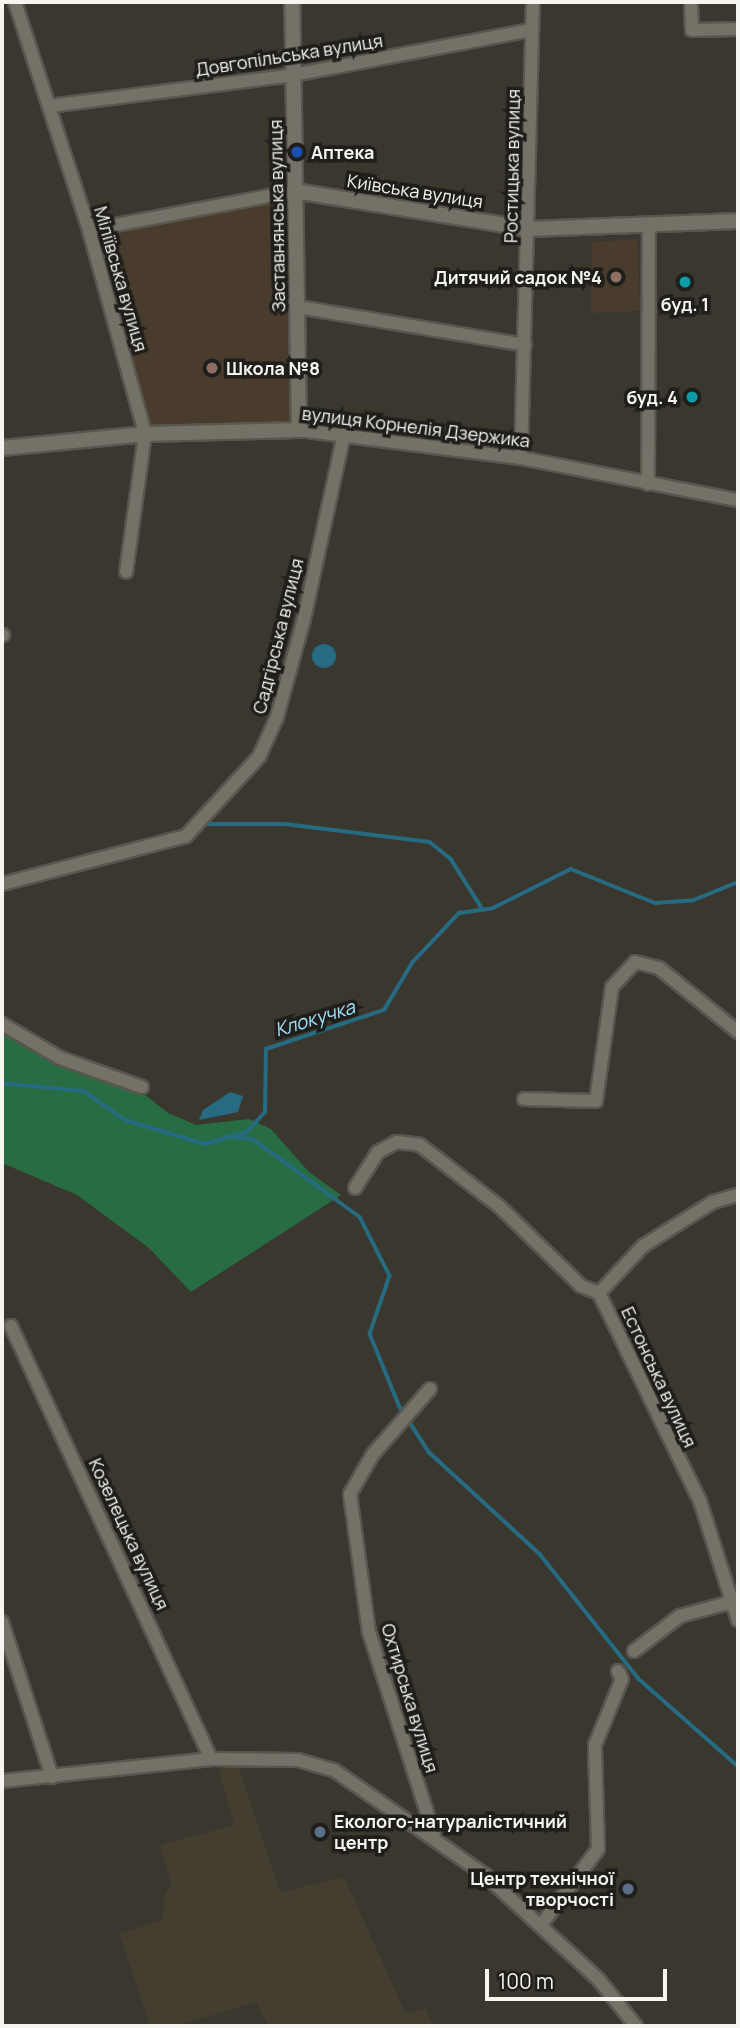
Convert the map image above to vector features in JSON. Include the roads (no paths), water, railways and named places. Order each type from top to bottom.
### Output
[{"type":"street","name":"Міліївська вулиця","points":[[15,2],[89,230],[145,434],[126,572]]},
{"type":"street","name":"Заставнянська вулиця","points":[[292,2],[299,430]]},
{"type":"street","name":"Ростицька вулиця","points":[[521,458],[533,2]]},
{"type":"street","points":[[691,2],[692,30],[738,29]]},
{"type":"street","name":"Довгопільська вулиця","points":[[49,106],[293,75],[532,30]]},
{"type":"street","name":"Київська вулиця","points":[[89,230],[295,191],[529,229],[738,221]]},
{"type":"street","points":[[648,484],[649,225]]},
{"type":"street","points":[[298,307],[525,345]]},
{"type":"street","name":"вулиця Корнелія Дзержика","points":[[2,448],[145,434],[299,430],[521,458],[738,500]]},
{"type":"street","name":"Садгірська вулиця","points":[[2,884],[186,836],[259,757],[304,619],[344,434]]},
{"type":"street","points":[[524,1099],[596,1101],[612,987],[635,962],[659,968],[738,1032]]},
{"type":"street","points":[[2,1024],[38,1048],[142,1087]]},
{"type":"street","name":"Естонська вулиця","points":[[355,1188],[378,1152],[397,1142],[421,1144],[490,1198],[581,1286],[599,1293],[701,1501],[729,1602],[738,1620]]},
{"type":"street","points":[[599,1293],[643,1246],[713,1202],[738,1195]]},
{"type":"street","name":"Козелецька вулиця","points":[[11,1326],[211,1759]]},
{"type":"street","name":"Охтирська вулиця","points":[[430,1389],[406,1416],[350,1494],[369,1632],[434,1834]]},
{"type":"street","points":[[634,1651],[680,1616],[729,1602]]},
{"type":"street","points":[[2,1622],[52,1777]]},
{"type":"street","points":[[541,1925],[598,1849],[595,1745],[622,1679],[618,1671]]},
{"type":"street","points":[[2,1781],[211,1759],[323,1765],[370,1789],[434,1834],[541,1925],[636,2026]]},
{"type":"water","points":[[324,644],[335,651],[336,656],[329,667],[324,668],[313,661],[312,656],[319,645]]},
{"type":"water","points":[[230,1092],[243,1096],[238,1112],[199,1120],[203,1110]]},
{"type":"waterway","points":[[208,824],[285,824],[430,842],[451,859],[482,908]]},
{"type":"waterway","name":"Клокучка","points":[[2,1083],[84,1091],[125,1120],[205,1144],[247,1132],[265,1112],[266,1049],[384,1010],[412,963],[459,913],[493,908],[571,869],[655,903],[694,900],[738,882]]},
{"type":"waterway","points":[[227,1136],[254,1140],[360,1217],[390,1276],[370,1334],[400,1407],[429,1452],[540,1554],[639,1679],[738,1766]]},
{"type":"place","name":"Аптека","points":[[297,152]]},
{"type":"place","name":"Дитячий садок №4","points":[[616,277]]},
{"type":"place","name":"буд. 1","points":[[685,282]]},
{"type":"place","name":"Школа №8","points":[[212,368]]},
{"type":"place","name":"буд. 4","points":[[692,397]]},
{"type":"place","name":"Еколого-натуралістичний центр","points":[[320,1832]]},
{"type":"place","name":"Центр технічної творчості","points":[[628,1889]]}]
